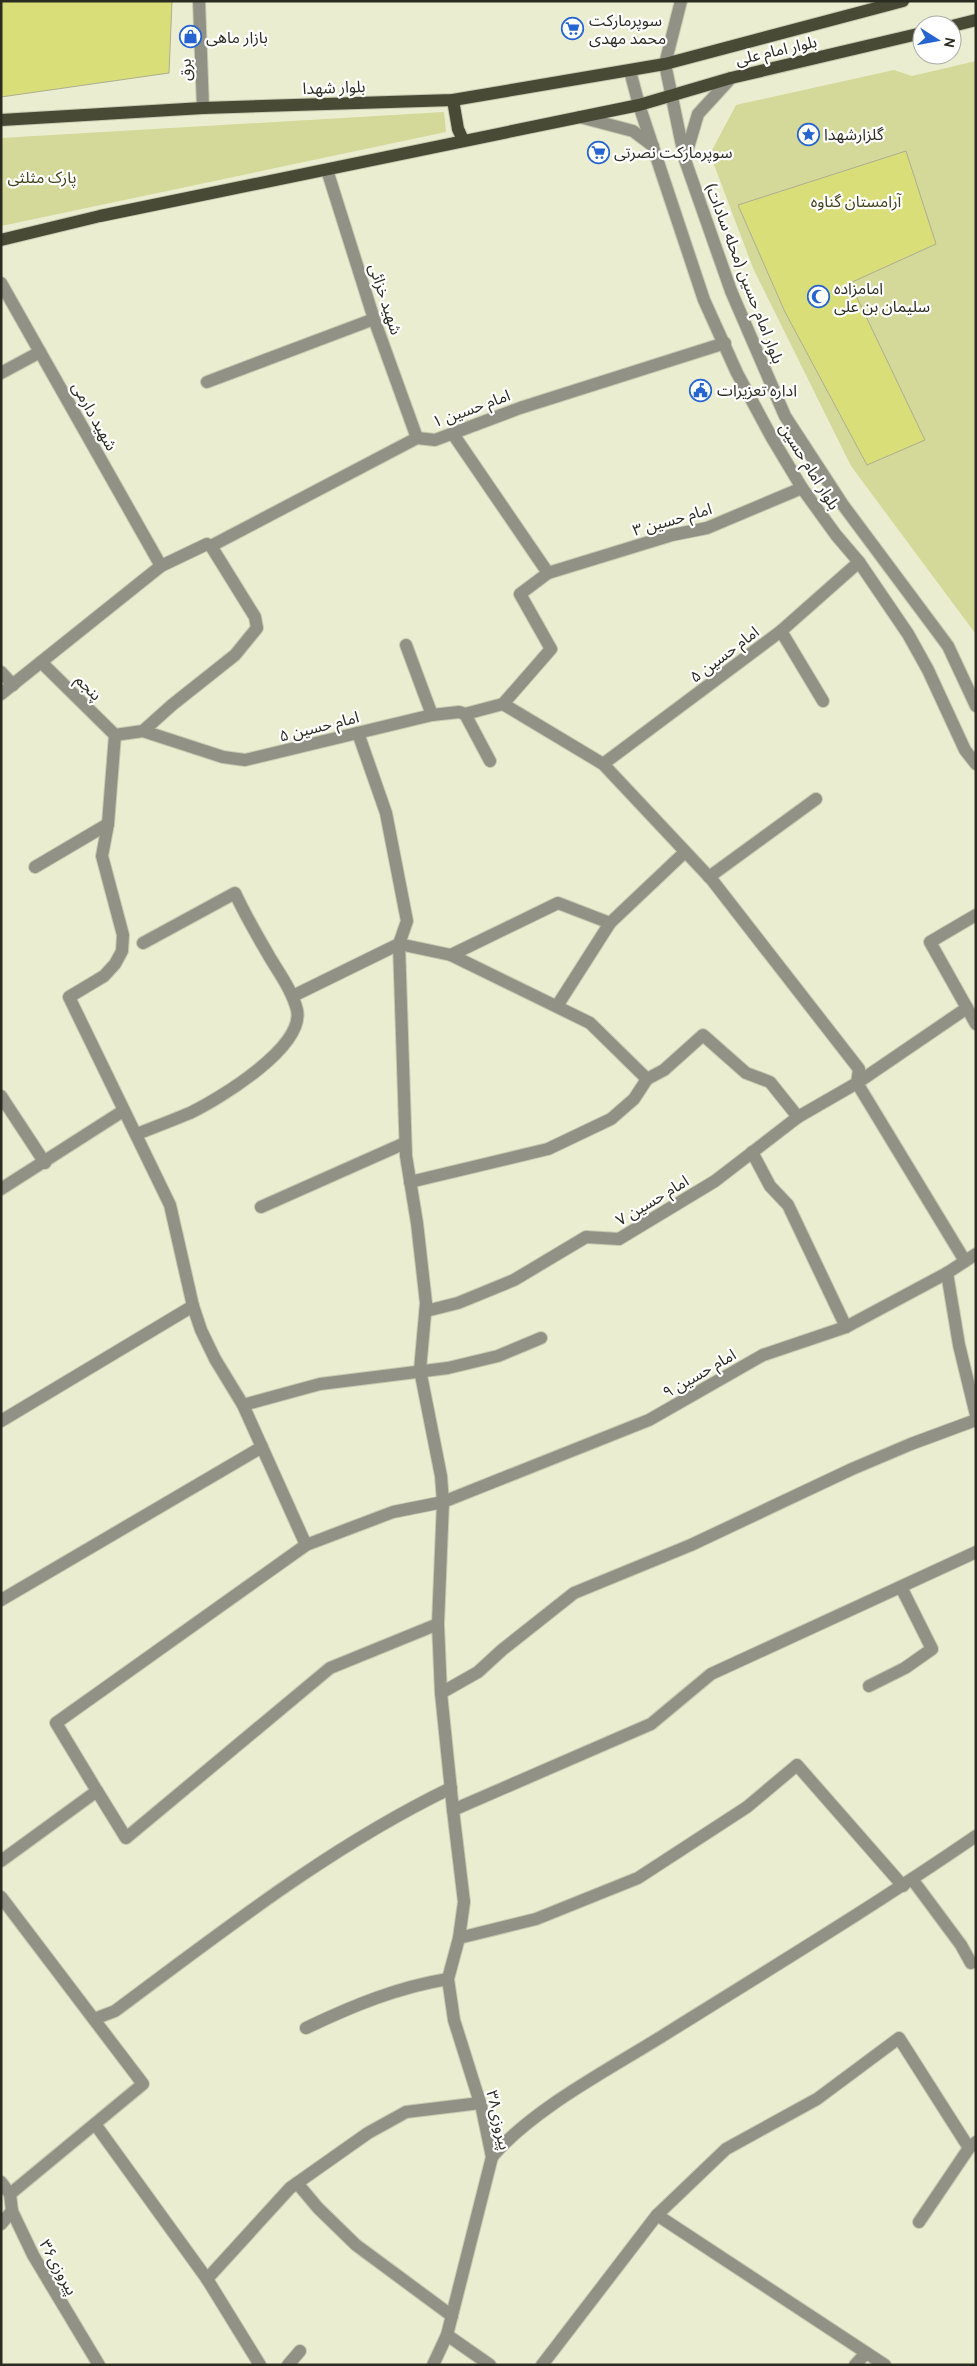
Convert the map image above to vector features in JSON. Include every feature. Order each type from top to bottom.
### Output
[{"type":"main road","name":"بلوار امام علی","points":[[664,64],[877,4],[903,1]]},
{"type":"main road","points":[[962,24],[976,20]]},
{"type":"main road","name":"بلوار امام علی","points":[[638,105],[731,78],[912,35]]},
{"type":"main road","name":"بلوار شهدا","points":[[1,120],[203,108],[454,100],[664,64]]},
{"type":"main road","points":[[454,100],[458,129],[462,140]]},
{"type":"main road","points":[[1,240],[100,216],[638,105]]},
{"type":"street","name":"برق","points":[[198,1],[203,108]]},
{"type":"street","points":[[664,64],[681,1]]},
{"type":"street","name":"بلوار امام حسین (محله سادات)","points":[[664,64],[684,160],[731,291],[785,416],[843,506],[948,646],[976,706]]},
{"type":"street","name":"بلوار امام حسین","points":[[630,71],[638,105],[704,300],[772,438],[802,488],[836,535],[859,562],[908,634],[928,670],[965,750],[976,764]]},
{"type":"street","points":[[684,160],[698,114],[731,78]]},
{"type":"street","points":[[580,117],[632,131],[653,146]]},
{"type":"street","name":"شهید خزائی","points":[[327,170],[374,320],[417,438]]},
{"type":"street","name":"شهید دارمی","points":[[1,282],[160,566]]},
{"type":"street","points":[[207,382],[374,320]]},
{"type":"street","name":"امام حسین ۱","points":[[1,694],[160,566],[207,544],[211,546],[417,438],[435,440],[520,408],[725,343]]},
{"type":"street","points":[[1,373],[40,352]]},
{"type":"street","points":[[453,434],[548,573]]},
{"type":"street","name":"امام حسین ۳","points":[[504,704],[551,649],[520,594],[548,573],[672,535],[707,528],[802,488]]},
{"type":"street","points":[[211,546],[255,617],[257,628],[234,655],[143,731],[115,735],[108,824],[102,856],[122,935],[122,951],[115,964],[104,976],[69,997],[123,1112],[137,1134],[170,1205],[193,1306],[215,1359],[243,1405],[306,1545]]},
{"type":"street","name":"امام حسین ۵","points":[[603,764],[782,631],[859,562]]},
{"type":"street","points":[[782,631],[823,701]]},
{"type":"street","points":[[406,645],[432,715]]},
{"type":"street","name":"پنجم","points":[[41,662],[115,735]]},
{"type":"street","points":[[1,672],[13,685]]},
{"type":"street","points":[[504,704],[603,764],[709,877],[859,1069],[857,1083],[971,1258]]},
{"type":"street","name":"امام حسین ۵","points":[[143,731],[223,757],[245,760],[432,715],[459,712],[465,714],[504,704]]},
{"type":"street","points":[[465,714],[490,761]]},
{"type":"street","points":[[358,733],[386,813],[393,849],[406,921],[398,944]]},
{"type":"street","points":[[709,877],[816,799]]},
{"type":"street","points":[[35,867],[108,824]]},
{"type":"street","points":[[557,1006],[610,923],[686,852]]},
{"type":"street","points":[[137,1134],[191,1112],[225,1092],[266,1063],[285,1044],[297,1024],[297,1012],[293,996],[249,922],[235,893],[143,943]]},
{"type":"street","points":[[452,955],[558,903],[610,923]]},
{"type":"street","points":[[976,915],[930,942],[976,1024]]},
{"type":"street","points":[[293,996],[398,944],[452,955],[590,1023],[647,1079]]},
{"type":"street","name":"پیروزی۳۸","points":[[398,944],[405,1143],[418,1232],[426,1311],[420,1370],[441,1476],[443,1502],[438,1624],[441,1693],[464,1902],[459,1938],[448,1979],[454,2020],[480,2103],[492,2158],[447,2335],[433,2365]]},
{"type":"street","name":"امام حسین ۷","points":[[426,1311],[458,1303],[514,1280],[586,1237],[619,1239],[715,1181],[798,1116],[857,1083],[966,1008]]},
{"type":"street","points":[[410,1182],[548,1149],[610,1119],[634,1099],[647,1079],[664,1070],[703,1035],[746,1073],[770,1082],[798,1116]]},
{"type":"street","points":[[1,1096],[45,1163]]},
{"type":"street","points":[[1,1189],[123,1112]]},
{"type":"street","points":[[261,1207],[405,1143]]},
{"type":"street","points":[[752,1152],[770,1186],[788,1204],[846,1327]]},
{"type":"street","name":"امام حسین ۹","points":[[97,1791],[56,1723],[306,1545],[393,1512],[443,1502],[649,1420],[763,1355],[846,1327],[971,1258]]},
{"type":"street","points":[[946,1273],[959,1346],[976,1415]]},
{"type":"street","points":[[1,1420],[193,1306]]},
{"type":"street","points":[[243,1405],[320,1384],[448,1368],[498,1356],[541,1338]]},
{"type":"street","points":[[441,1693],[478,1672],[502,1650],[574,1594],[708,1537],[852,1469],[911,1444],[976,1420]]},
{"type":"street","points":[[1,1600],[262,1447]]},
{"type":"street","points":[[453,1810],[651,1724],[711,1674],[976,1552]]},
{"type":"street","points":[[868,1686],[905,1668],[932,1649],[901,1587]]},
{"type":"street","points":[[1,1861],[97,1791],[126,1838],[330,1668],[438,1624]]},
{"type":"street","points":[[459,1938],[536,1919],[638,1878],[747,1807],[797,1765],[908,1882],[961,1945],[971,1963]]},
{"type":"street","points":[[94,2019],[115,2011],[280,1888],[400,1813],[451,1788]]},
{"type":"street","points":[[492,2158],[506,2140],[569,2094],[908,1882],[976,1836]]},
{"type":"street","points":[[1,1897],[143,2084],[10,2194],[1,2182]]},
{"type":"street","points":[[306,2028],[348,2008],[394,1992],[448,1979]]},
{"type":"street","points":[[542,2365],[657,2215],[726,2149],[817,2099],[898,2038],[972,2145],[919,2222]]},
{"type":"street","points":[[207,2279],[290,2188],[368,2133],[406,2112],[480,2103]]},
{"type":"street","points":[[95,2124],[207,2279],[260,2365]]},
{"type":"street","points":[[297,2183],[318,2208],[356,2245],[452,2316]]},
{"type":"street","name":"پیروزی۳۶","points":[[10,2194],[12,2211],[33,2256],[99,2365]]},
{"type":"street","points":[[1,2224],[12,2211]]},
{"type":"street","points":[[657,2215],[885,2365]]},
{"type":"street","points":[[447,2335],[490,2365]]},
{"type":"street","points":[[288,2365],[300,2351]]},
{"type":"street","points":[[855,2365],[866,2353]]},
{"type":"green space","name":"آرامستان گناوه","points":[[976,61],[976,633],[851,466],[753,268],[710,154],[736,105],[894,70],[912,76]]},
{"type":"green space","name":"پارک مثلثی","points":[[444,112],[446,132],[1,226],[1,138]]},
{"type":"building","points":[[1,1],[172,1],[169,73],[1,97]]},
{"type":"building","name":"امامزاده سلیمان بن علی","points":[[906,151],[936,244],[850,283],[925,440],[867,465],[785,312],[738,205]]},
{"type":"place","name":"سوپرمارکت محمد مهدی","points":[[573,29]]},
{"type":"place","name":"بازار ماهی","points":[[190,37]]},
{"type":"place","name":"گلزارشهدا","points":[[808,134]]},
{"type":"place","name":"سوپرمارکت نصرتی","points":[[598,152]]},
{"type":"place","name":"امامزاده سلیمان بن علی","points":[[818,297]]},
{"type":"place","name":"اداره تعزیرات","points":[[701,390]]}]
